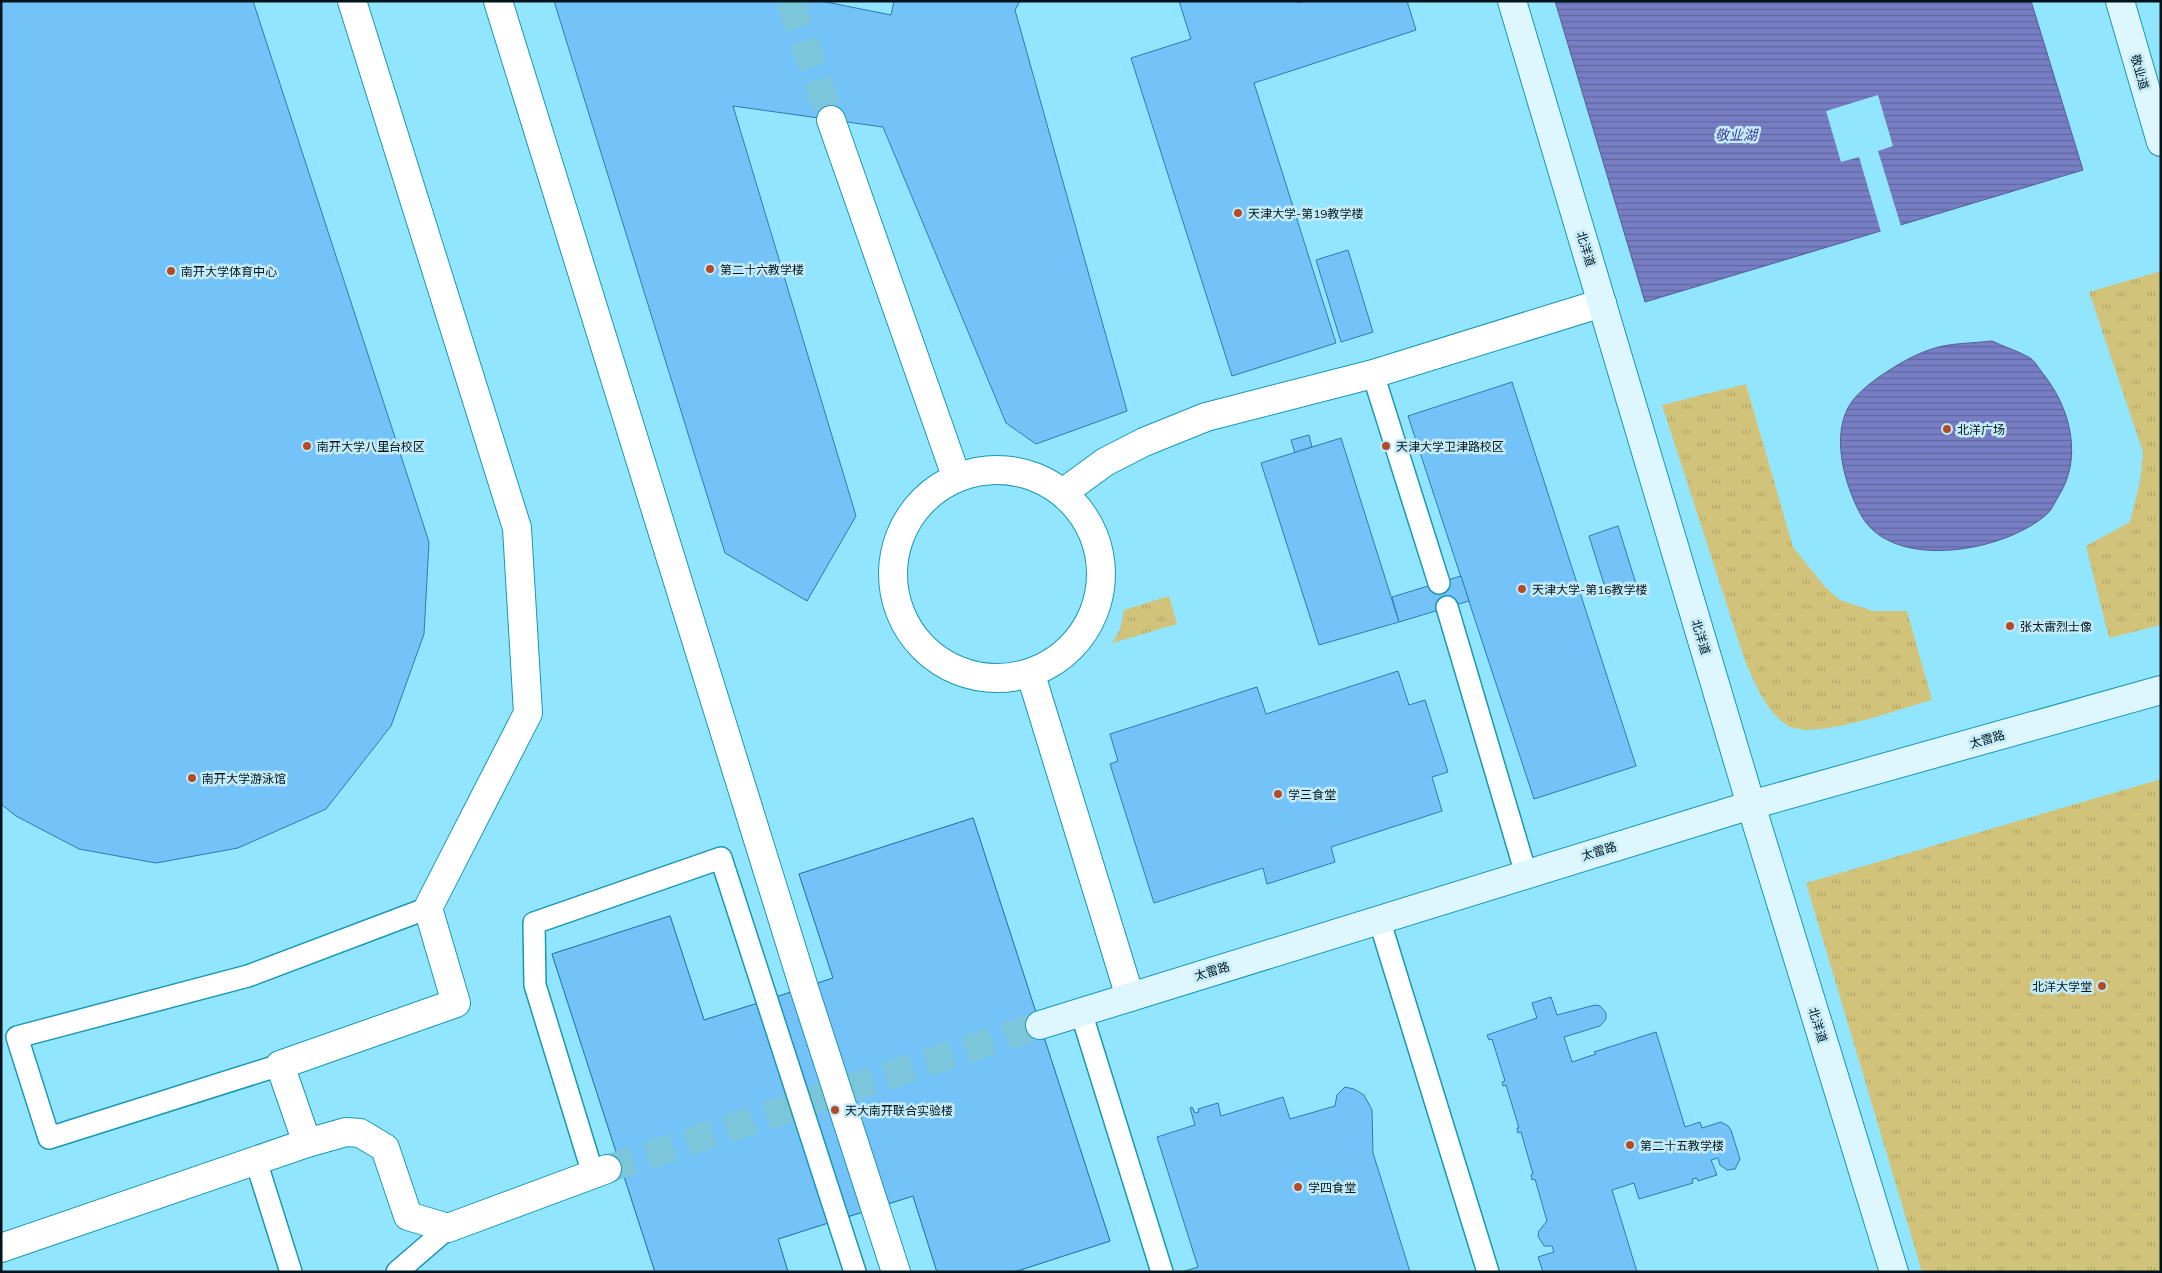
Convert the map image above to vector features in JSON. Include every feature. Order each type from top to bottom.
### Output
[{"type":"street","points":[[307,1143],[280,1065],[456,1003],[428,908],[528,713],[516,528],[352,1]]},
{"type":"street","points":[[498,1],[804,988],[896,1272]]},
{"type":"street","name":"北洋道","points":[[1512,1],[1751,805],[1894,1272]]},
{"type":"street","name":"敬业道","points":[[2120,1],[2161,142]]},
{"type":"street","points":[[831,120],[956,476]]},
{"type":"street","points":[[1064,492],[1105,462],[1144,442],[1206,417],[1374,374],[1602,302]]},
{"type":"street","points":[[993,468],[1030,474],[1064,492],[1084,515],[1097,543],[1102,574],[1097,604],[1084,632],[1063,655],[1031,675],[1005,678],[972,676],[942,663],[917,641],[900,614],[892,582],[895,549],[908,518],[929,494],[956,476],[993,468]]},
{"type":"street","points":[[1031,675],[1130,997]]},
{"type":"street","name":"太雷路","points":[[1040,1024],[1751,805],[2161,690]]},
{"type":"street","points":[[1,1248],[307,1143],[346,1132],[360,1133],[385,1148],[408,1216],[448,1228],[600,1172]]},
{"type":"lane","points":[[1374,374],[1439,583]]},
{"type":"lane","points":[[1447,608],[1526,874]]},
{"type":"lane","points":[[600,1172],[535,985],[534,923],[721,858],[855,1272]]},
{"type":"lane","points":[[280,1065],[49,1138],[17,1037],[248,976],[428,908]]},
{"type":"lane","points":[[1379,919],[1488,1272]]},
{"type":"lane","points":[[1081,1012],[1162,1272]]},
{"type":"lane","points":[[256,1161],[291,1272]]},
{"type":"lane","points":[[397,1272],[448,1228]]},
{"type":"green space","points":[[2161,271],[2161,625],[2109,638],[2086,546],[2130,522],[2140,481],[2143,452],[2089,292]]},
{"type":"green space","points":[[1746,384],[1793,547],[1826,588],[1840,600],[1873,611],[1907,611],[1932,700],[1836,727],[1799,729],[1787,725],[1779,719],[1762,696],[1745,661],[1662,405]]},
{"type":"green space","points":[[1169,596],[1177,624],[1112,643],[1120,630],[1124,610]]},
{"type":"green space","points":[[2161,779],[2161,1272],[1922,1272],[1806,883]]},
{"type":"water","name":"敬业湖","points":[[1555,1],[2031,1],[2083,170],[1645,302]]},
{"type":"water","points":[[1992,341],[2021,353],[2034,361],[2053,388],[2067,419],[2072,451],[2070,467],[2066,482],[2052,507],[2048,513],[2030,526],[2006,538],[1980,546],[1952,550],[1924,550],[1898,544],[1877,533],[1861,515],[1849,488],[1842,458],[1842,427],[1846,413],[1853,400],[1881,376],[1922,352],[1949,345]]},
{"type":"pier","points":[[1878,95],[1893,146],[1878,151],[1901,226],[1881,232],[1859,157],[1841,162],[1826,111]]},
{"type":"building","name":"南开大学体育中心","points":[[1,1],[253,1],[429,542],[424,634],[391,726],[326,809],[238,848],[156,863],[79,849],[16,816],[1,804]]},
{"type":"building","name":"第二十六教学楼","points":[[554,1],[821,1],[891,15],[894,1],[1020,1],[1015,10],[1127,411],[1036,444],[1006,423],[883,127],[733,106],[856,516],[807,601],[725,553]]},
{"type":"building","name":"天津大学-第19教学楼","points":[[1179,1],[1297,1],[1298,3],[1304,1],[1407,1],[1416,30],[1254,83],[1336,343],[1232,376],[1131,58],[1191,39]]},
{"type":"building","points":[[1348,250],[1373,332],[1341,342],[1316,260]]},
{"type":"building","name":"天津大学-第16教学楼","points":[[1512,382],[1636,766],[1534,799],[1408,416]]},
{"type":"building","points":[[1309,435],[1312,447],[1295,453],[1291,440]]},
{"type":"building","points":[[1341,438],[1399,622],[1319,645],[1261,463]]},
{"type":"building","points":[[1618,526],[1637,587],[1608,597],[1589,536]]},
{"type":"building","points":[[1461,576],[1469,601],[1399,622],[1392,597]]},
{"type":"building","name":"学三食堂","points":[[1398,671],[1409,705],[1425,700],[1448,772],[1432,777],[1442,811],[1331,847],[1335,862],[1267,884],[1263,868],[1154,903],[1110,764],[1118,761],[1110,734],[1257,687],[1266,714]]},
{"type":"building","name":"天大南开联合实验楼","points":[[973,818],[1110,1241],[1014,1272],[937,1272],[913,1196],[778,1239],[788,1272],[655,1272],[552,954],[670,916],[704,1020],[752,1005],[833,978],[799,874]],"holes":[[[851,1022],[893,1147],[755,1193],[714,1067]]]},
{"type":"building","name":"天大南开联合实验楼","points":[[973,818],[1110,1241],[1014,1272],[937,1272],[913,1196],[778,1239],[788,1272],[655,1272],[552,954],[670,916],[704,1020],[752,1005],[833,978],[799,874]]},
{"type":"building","name":"第二十五教学楼","points":[[1551,997],[1557,1015],[1595,1005],[1600,1006],[1606,1013],[1606,1019],[1600,1026],[1564,1037],[1572,1062],[1596,1054],[1594,1052],[1656,1032],[1685,1127],[1700,1122],[1702,1128],[1721,1122],[1731,1130],[1740,1159],[1735,1169],[1727,1170],[1720,1165],[1718,1158],[1711,1160],[1717,1175],[1698,1181],[1697,1178],[1692,1179],[1693,1183],[1639,1199],[1634,1183],[1612,1190],[1637,1272],[1543,1272],[1538,1257],[1554,1252],[1552,1246],[1544,1246],[1538,1236],[1539,1231],[1547,1221],[1535,1179],[1532,1180],[1531,1175],[1533,1174],[1521,1132],[1518,1133],[1517,1128],[1519,1128],[1506,1085],[1503,1086],[1502,1082],[1505,1081],[1492,1039],[1489,1040],[1487,1035],[1537,1018],[1532,1003]]},
{"type":"building","points":[[1345,1087],[1354,1089],[1364,1095],[1372,1110],[1373,1153],[1410,1272],[1182,1272],[1198,1267],[1157,1137],[1195,1125],[1190,1108],[1192,1107],[1195,1113],[1199,1112],[1198,1109],[1218,1103],[1221,1116],[1283,1097],[1290,1119],[1335,1106],[1337,1095]]},
{"type":"tunnel","points":[[790,1],[831,120]]},
{"type":"tunnel","points":[[607,1169],[1040,1025]]},
{"type":"place","name":"天津大学-第19教学楼","points":[[1238,213]]},
{"type":"place","name":"第二十六教学楼","points":[[710,269]]},
{"type":"place","name":"南开大学体育中心","points":[[171,271]]},
{"type":"place","name":"北洋广场","points":[[1947,429]]},
{"type":"place","name":"南开大学八里台校区","points":[[307,446]]},
{"type":"place","name":"天津大学卫津路校区","points":[[1386,446]]},
{"type":"place","name":"天津大学-第16教学楼","points":[[1522,589]]},
{"type":"place","name":"张太雷烈士像","points":[[2010,626]]},
{"type":"place","name":"南开大学游泳馆","points":[[192,778]]},
{"type":"place","name":"学三食堂","points":[[1278,794]]},
{"type":"place","name":"北洋大学堂","points":[[2102,986]]},
{"type":"place","name":"天大南开联合实验楼","points":[[835,1110]]},
{"type":"place","name":"第二十五教学楼","points":[[1630,1145]]},
{"type":"place","name":"学四食堂","points":[[1298,1187]]}]
